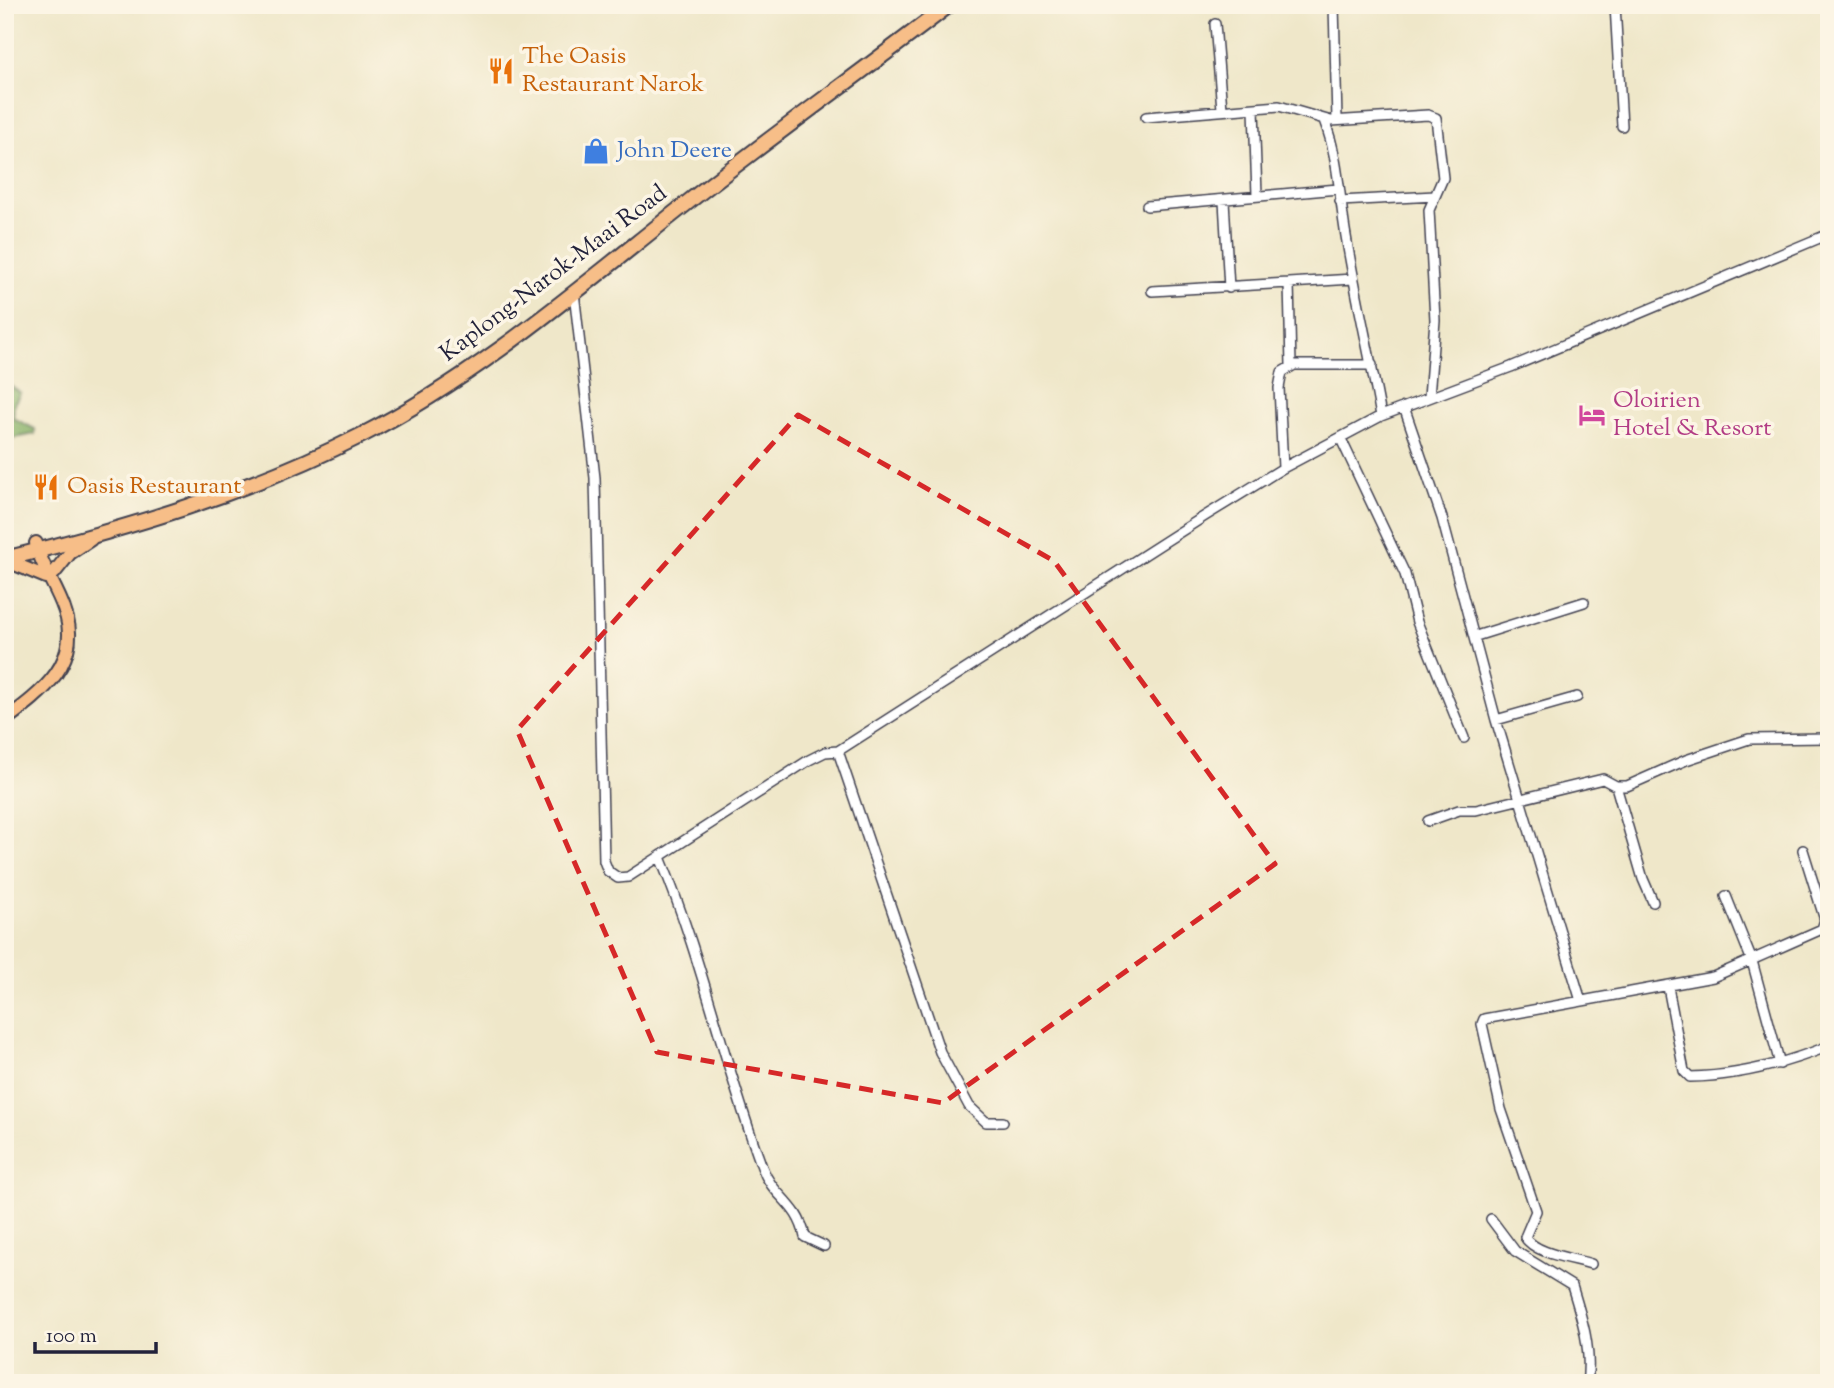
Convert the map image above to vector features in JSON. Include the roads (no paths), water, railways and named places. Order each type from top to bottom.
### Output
[{"type":"highway","name":"Kaplong-Narok-Maai Road","points":[[5,551],[97,535],[232,494],[336,448],[398,416],[482,361],[767,140],[949,5]]},
{"type":"highway","name":"Kaplong-Narok-Maai Road","points":[[5,559],[207,494],[232,494]]},
{"type":"main road","points":[[51,579],[70,553],[97,535]]},
{"type":"main road","points":[[5,720],[46,689],[66,657],[69,629],[41,546]]},
{"type":"main road","points":[[5,559],[51,579]]},
{"type":"street","points":[[1334,5],[1337,120]]},
{"type":"street","points":[[1615,5],[1622,126]]},
{"type":"street","points":[[1215,24],[1222,109]]},
{"type":"street","points":[[1146,117],[1222,109],[1287,107],[1324,121],[1434,116],[1440,126],[1443,178],[1429,210],[1435,320],[1429,397]]},
{"type":"street","points":[[1254,109],[1257,195]]},
{"type":"street","points":[[1324,121],[1337,167],[1338,189],[1364,342],[1372,365],[1381,416]]},
{"type":"street","points":[[1147,206],[1338,189]]},
{"type":"street","points":[[1340,201],[1435,196]]},
{"type":"street","points":[[1224,201],[1229,288]]},
{"type":"street","points":[[574,292],[595,478],[604,861],[612,875],[623,879],[660,858],[809,760],[825,752],[838,751],[1064,604],[1283,468],[1381,416],[1511,368],[1780,252],[1829,234]]},
{"type":"street","points":[[1152,291],[1353,279]]},
{"type":"street","points":[[1289,283],[1291,366]]},
{"type":"street","points":[[1283,468],[1279,379],[1282,372],[1291,366],[1372,365]]},
{"type":"street","points":[[1404,407],[1442,518],[1476,636],[1496,720],[1581,1001]]},
{"type":"street","points":[[1341,439],[1405,574],[1417,622],[1464,738]]},
{"type":"street","points":[[1476,636],[1584,602]]},
{"type":"street","points":[[1496,720],[1577,696]]},
{"type":"street","points":[[1428,821],[1459,810],[1476,810],[1568,790],[1603,779],[1616,786],[1628,786],[1686,760],[1749,739],[1829,738]]},
{"type":"street","points":[[838,751],[940,1052],[969,1106],[986,1122],[1003,1122]]},
{"type":"street","points":[[1616,786],[1643,879],[1653,902]]},
{"type":"street","points":[[1591,1264],[1556,1252],[1540,1251],[1531,1246],[1525,1237],[1536,1211],[1501,1110],[1482,1024],[1484,1018],[1668,987],[1713,976],[1822,929],[1825,920],[1803,850]]},
{"type":"street","points":[[660,858],[705,980],[728,1066],[768,1185],[801,1218],[805,1237],[824,1246]]},
{"type":"street","points":[[1726,896],[1752,961],[1780,1064]]},
{"type":"street","points":[[1668,987],[1684,1070],[1690,1077],[1722,1076],[1780,1064],[1829,1046]]},
{"type":"street","points":[[1491,1219],[1515,1251],[1572,1286],[1582,1319],[1590,1363],[1587,1383]]},
{"type":"place","name":"The Oasis Restaurant Narok","points":[[501,71]]},
{"type":"place","name":"John Deere","points":[[596,151]]},
{"type":"place","name":"Oloirien Hotel & Resort","points":[[1592,415]]},
{"type":"place","name":"Oasis Restaurant","points":[[46,487]]}]
